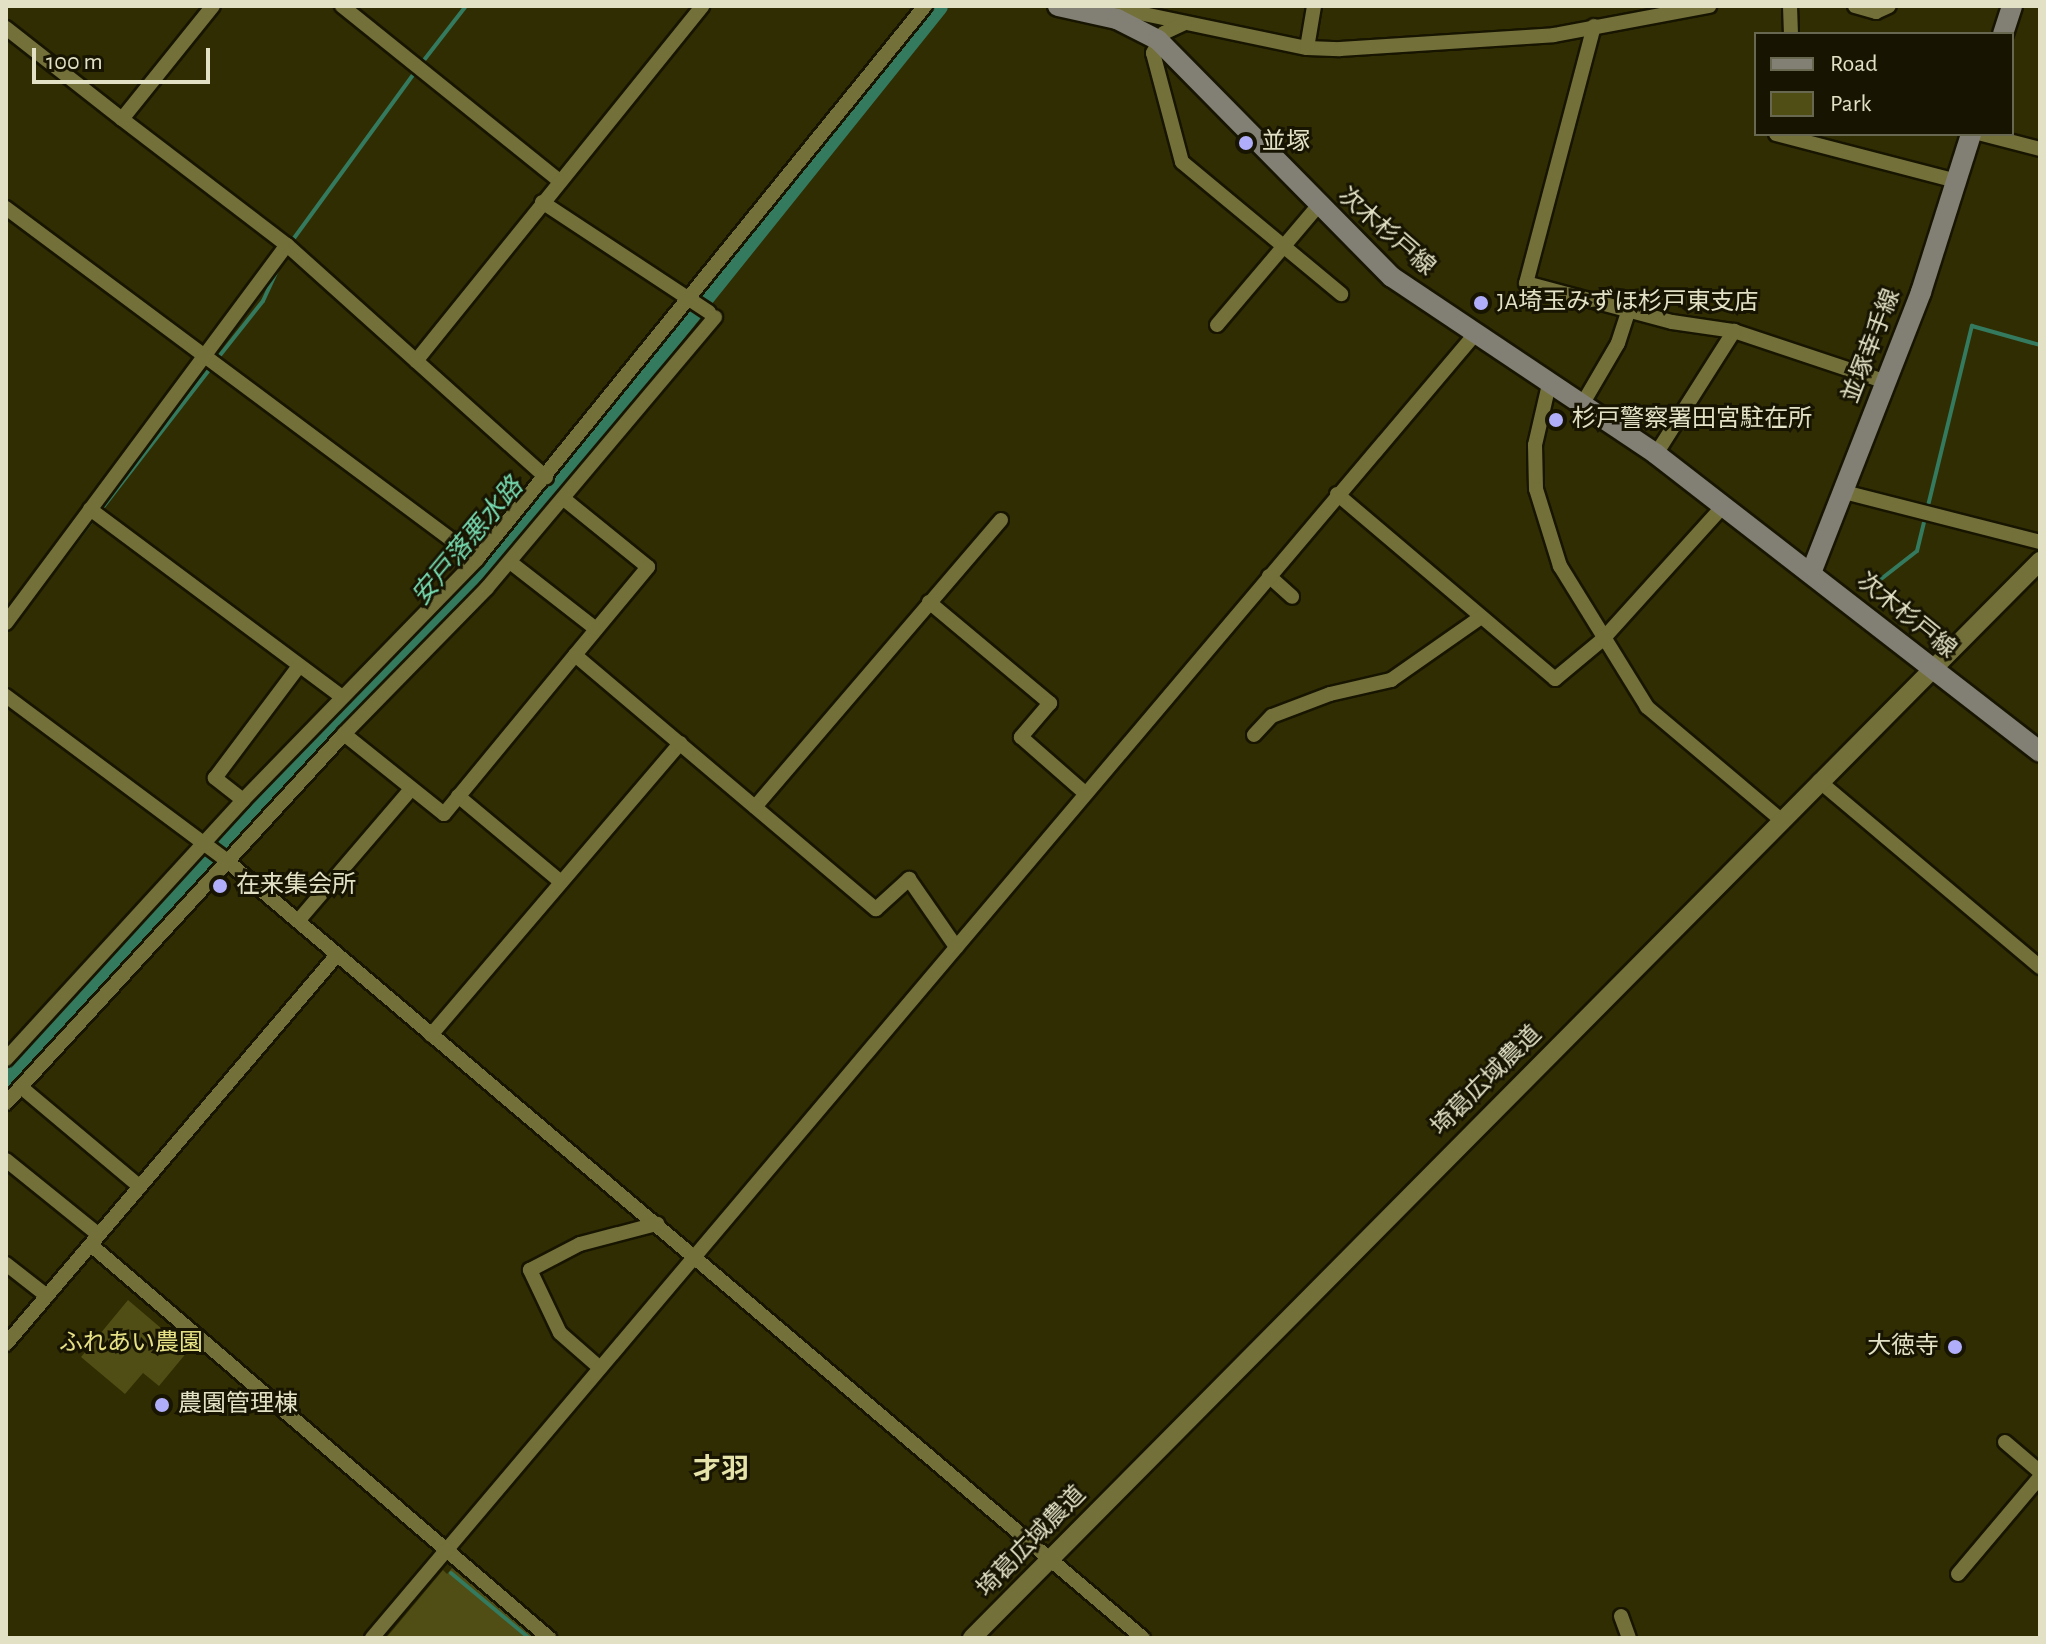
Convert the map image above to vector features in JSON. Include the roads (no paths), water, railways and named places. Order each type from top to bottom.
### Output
[{"type":"main road","name":"次木杉戸線","points":[[1058,6],[1119,12],[1158,40],[1318,206],[1392,277],[1550,380],[1656,454],[1811,573],[1929,670],[2040,752]]},
{"type":"main road","points":[[2004,32],[2012,6]]},
{"type":"main road","name":"並塚幸手線","points":[[1811,573],[1886,382],[1970,136]]},
{"type":"street","points":[[122,119],[213,6]]},
{"type":"street","points":[[342,6],[560,181]]},
{"type":"street","points":[[416,361],[702,6]]},
{"type":"street","points":[[6,1059],[207,845],[243,800],[477,559],[692,301],[925,6]]},
{"type":"street","points":[[1307,48],[1314,6]]},
{"type":"street","points":[[1119,12],[1307,48],[1554,35],[1709,6]]},
{"type":"street","points":[[1790,6],[1791,32]]},
{"type":"street","points":[[1855,6],[1876,12],[1889,6]]},
{"type":"street","points":[[1185,23],[1158,40],[1153,53],[1182,162],[1341,294]]},
{"type":"street","points":[[1594,26],[1526,283],[1628,312],[1734,331],[1886,382]]},
{"type":"street","points":[[6,28],[287,245],[546,477]]},
{"type":"street","points":[[1784,136],[1956,181]]},
{"type":"street","points":[[1990,136],[2040,149]]},
{"type":"street","points":[[6,1103],[225,859],[510,562],[712,314],[542,202]]},
{"type":"street","points":[[1217,325],[1318,206]]},
{"type":"street","points":[[6,208],[477,559]]},
{"type":"street","points":[[6,623],[287,245]]},
{"type":"street","points":[[1583,403],[1618,343],[1628,312]]},
{"type":"street","points":[[1656,454],[1734,331]]},
{"type":"street","points":[[372,1638],[1476,333]]},
{"type":"street","points":[[1550,380],[1535,445],[1536,489],[1560,566],[1647,707],[1781,820]]},
{"type":"street","points":[[1844,492],[2040,542]]},
{"type":"street","points":[[1337,494],[1555,679],[1603,639],[1723,506]]},
{"type":"street","points":[[344,734],[444,814],[648,567],[564,499]]},
{"type":"street","points":[[90,509],[341,696]]},
{"type":"street","points":[[755,807],[1001,520]]},
{"type":"street","name":"埼葛広域農道","points":[[972,1638],[2040,561]]},
{"type":"street","points":[[510,562],[596,629]]},
{"type":"street","points":[[1269,576],[1292,597]]},
{"type":"street","points":[[929,602],[1050,703],[1021,737],[1086,794]]},
{"type":"street","points":[[1254,735],[1272,716],[1330,694],[1391,680],[1481,617]]},
{"type":"street","points":[[575,655],[876,909],[909,879],[956,947]]},
{"type":"street","points":[[243,800],[215,778],[299,666]]},
{"type":"street","points":[[6,696],[225,859],[1143,1638]]},
{"type":"street","points":[[431,1035],[680,743]]},
{"type":"street","points":[[1819,781],[2040,967]]},
{"type":"street","points":[[298,921],[411,789]]},
{"type":"street","points":[[458,796],[561,882]]},
{"type":"street","points":[[6,1344],[337,955]]},
{"type":"street","points":[[21,1087],[140,1187]]},
{"type":"street","points":[[6,1160],[549,1638]]},
{"type":"street","points":[[600,1368],[560,1333],[530,1270],[580,1244],[657,1224]]},
{"type":"street","points":[[6,1264],[47,1296]]},
{"type":"street","points":[[1958,1574],[2040,1475],[2005,1442]]},
{"type":"street","points":[[1621,1616],[1629,1638]]},
{"type":"waterway","points":[[421,64],[466,6]]},
{"type":"waterway","name":"安戸落悪水路","points":[[6,1083],[465,594],[937,6]]},
{"type":"waterway","points":[[289,245],[416,71]]},
{"type":"waterway","points":[[217,359],[263,301],[280,264]]},
{"type":"waterway","points":[[1867,590],[1917,551],[1972,326],[2040,345]]},
{"type":"waterway","points":[[100,511],[212,366]]},
{"type":"waterway","points":[[37,593],[94,518]]},
{"type":"waterway","points":[[451,1573],[529,1638]]},
{"type":"place","name":"並塚","points":[[1246,143]]},
{"type":"place","name":"JA埼玉みずほ杉戸東支店","points":[[1481,303]]},
{"type":"place","name":"杉戸警察署田宮駐在所","points":[[1556,420]]},
{"type":"place","name":"在来集会所","points":[[220,886]]},
{"type":"place","name":"大徳寺","points":[[1955,1347]]},
{"type":"place","name":"農園管理棟","points":[[162,1405]]},
{"type":"district","name":"才羽","points":[[721,1470]]},
{"type":"park label","name":"ふれあい農園","points":[[131,1344]]}]
